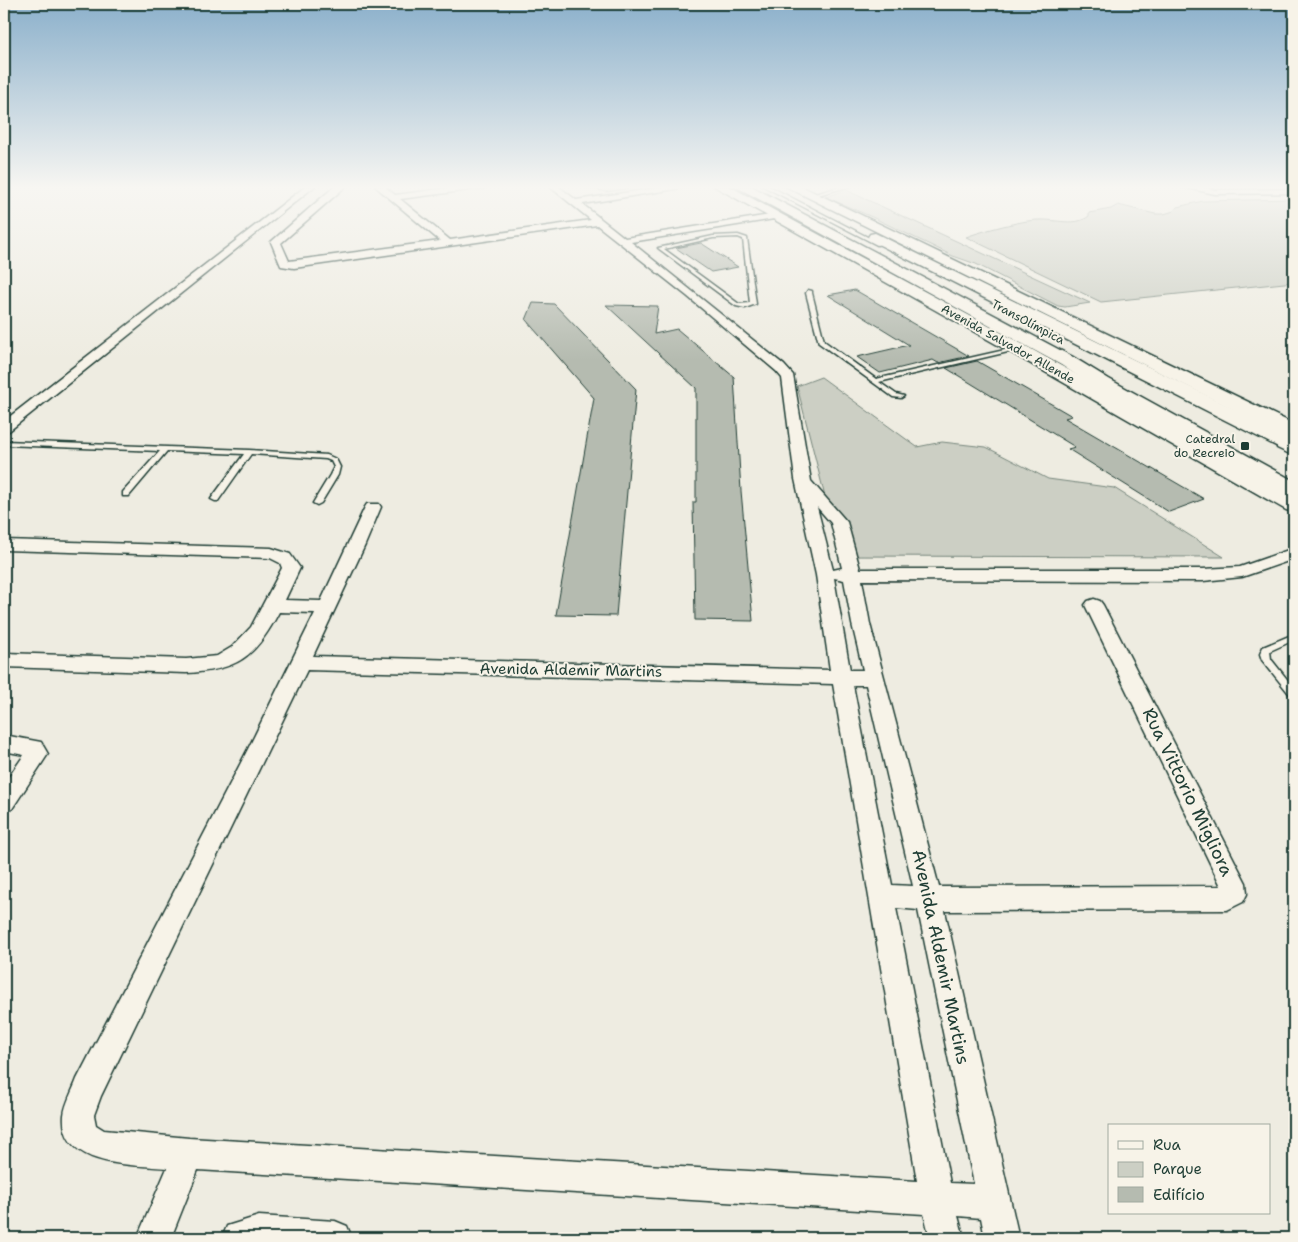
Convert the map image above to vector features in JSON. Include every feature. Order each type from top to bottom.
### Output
[{"type":"main road","name":"Avenida Salvador Allende","points":[[825,244],[1018,349],[1294,505]]},
{"type":"main road","name":"Avenida Salvador Allende","points":[[851,244],[1073,361],[1109,387],[1294,490]]},
{"type":"main road","points":[[888,244],[998,300],[1163,379],[1286,446]]},
{"type":"main road","points":[[902,244],[988,291],[998,300]]},
{"type":"main road","points":[[907,244],[1104,350],[1294,432]]},
{"type":"main road","points":[[1018,349],[1073,361],[1094,360],[1104,350]]},
{"type":"street","points":[[4,428],[237,244]]},
{"type":"street","points":[[277,244],[285,264],[294,265],[441,244]]},
{"type":"street","points":[[627,244],[692,294],[785,372],[788,378],[803,479],[825,575],[936,1198],[947,1238]]},
{"type":"street","name":"Avenida Aldemir Martins","points":[[803,479],[810,491],[839,522],[852,572],[861,624],[929,898],[1002,1238]]},
{"type":"street","points":[[373,507],[259,749],[88,1090],[79,1115],[82,1134],[99,1145],[189,1154],[994,1202]]},
{"type":"street","points":[[4,545],[271,553],[282,556],[290,562],[291,568],[273,606],[252,639],[242,650],[228,659],[210,664],[186,666],[4,660]]},
{"type":"street","points":[[825,575],[852,572],[1203,575],[1242,572],[1294,553]]},
{"type":"street","points":[[273,606],[327,608]]},
{"type":"street","name":"Rua Vittorio Migliora","points":[[929,898],[1227,898],[1234,894],[1233,883],[1094,606]]},
{"type":"street","name":"Avenida Aldemir Martins","points":[[300,663],[874,678]]},
{"type":"street","points":[[4,743],[33,748],[37,754],[4,802]]},
{"type":"street","points":[[883,896],[929,898]]},
{"type":"street","points":[[154,1238],[189,1154]]},
{"type":"street","points":[[239,1238],[260,1234],[336,1238]]},
{"type":"lane","points":[[679,244],[660,248],[738,305],[752,305],[746,244]]},
{"type":"lane","name":"TransOlímpica","points":[[856,244],[1294,482]]},
{"type":"lane","name":"TransOlímpica","points":[[885,244],[1104,350],[1154,381],[1216,415]]},
{"type":"lane","points":[[810,291],[808,293],[821,342],[895,396],[902,396]]},
{"type":"lane","points":[[875,381],[1018,349]]},
{"type":"lane","points":[[4,444],[320,456],[334,460],[337,466],[334,475],[317,503]]},
{"type":"lane","points":[[1286,446],[1294,454]]},
{"type":"lane","points":[[126,494],[165,449]]},
{"type":"lane","points":[[215,498],[249,452]]},
{"type":"lane","points":[[1294,637],[1266,649],[1265,654],[1267,660],[1294,694]]},
{"type":"green space","points":[[928,244],[963,244],[1090,303],[1065,307],[1058,306],[976,264]]},
{"type":"green space","points":[[980,244],[1294,244],[1294,282],[1101,302]]},
{"type":"green space","points":[[821,377],[917,447],[942,442],[986,447],[1048,479],[1114,488],[1224,557],[840,556],[797,386]]},
{"type":"building","points":[[702,244],[738,267],[711,272],[676,248]]},
{"type":"building","points":[[855,290],[969,356],[938,363],[933,360],[880,373],[857,357],[909,345],[828,295]]},
{"type":"building","points":[[533,303],[554,304],[636,389],[616,616],[556,615],[594,398],[526,320]]},
{"type":"building","points":[[606,305],[658,306],[654,334],[677,329],[734,377],[741,491],[753,621],[695,620],[693,502],[696,502],[696,388]]},
{"type":"building","points":[[977,361],[1072,416],[1065,418],[1204,499],[1169,512],[1068,449],[1075,447],[946,368]]},
{"type":"place","name":"Catedral do Recreio","points":[[1245,446]]}]
